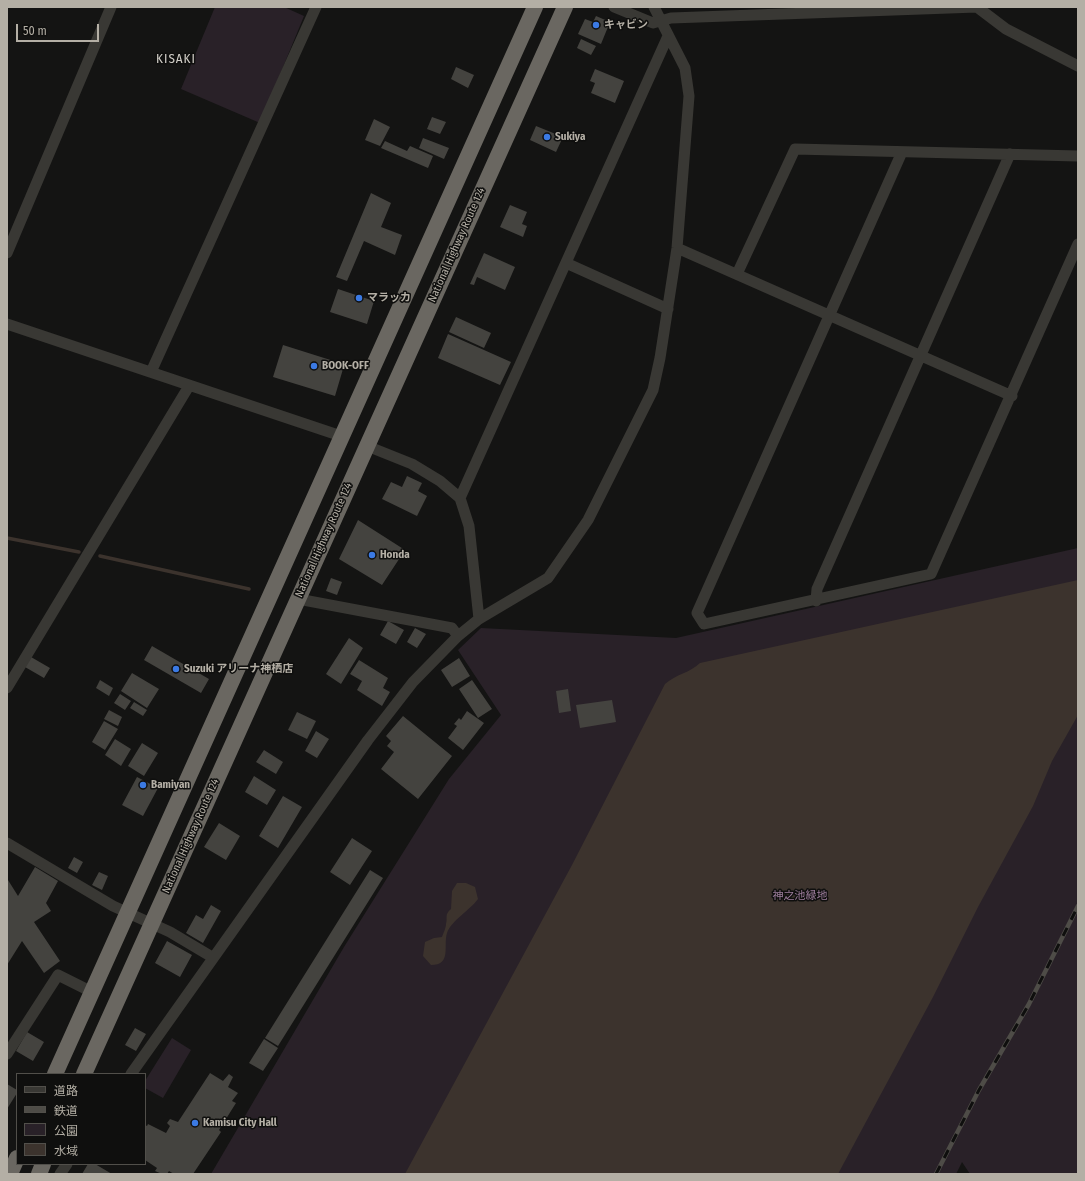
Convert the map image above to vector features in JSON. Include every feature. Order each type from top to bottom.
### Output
[{"type":"highway","points":[[54,1073],[535,7]]},
{"type":"highway","name":"National Highway Route 124","points":[[84,1073],[565,7]]},
{"type":"highway","points":[[10,1174],[16,1160]]},
{"type":"street","points":[[7,253],[111,7]]},
{"type":"street","points":[[151,372],[316,7]]},
{"type":"street","points":[[614,7],[653,23],[671,18],[977,7],[1006,29],[1078,66]]},
{"type":"street","points":[[132,1073],[212,957],[383,719],[413,682],[458,636],[479,619],[548,578],[588,520],[653,390],[660,358],[677,248],[689,96],[685,68],[654,7]]},
{"type":"street","points":[[460,498],[668,36]]},
{"type":"street","points":[[737,274],[795,149],[1078,156]]},
{"type":"street","points":[[902,152],[697,613],[704,624],[816,601],[931,574],[1012,396],[1078,244]]},
{"type":"street","points":[[816,601],[817,589],[1010,154]]},
{"type":"street","points":[[677,248],[1012,396]]},
{"type":"street","points":[[566,262],[668,309]]},
{"type":"street","points":[[7,324],[341,436]]},
{"type":"street","points":[[7,688],[189,386]]},
{"type":"street","points":[[367,446],[412,464],[440,481],[460,498],[469,526],[479,619]]},
{"type":"street","points":[[298,599],[452,628],[458,636]]},
{"type":"street","points":[[7,843],[127,914],[170,932],[212,957]]},
{"type":"street","points":[[7,1054],[58,975],[92,992]]},
{"type":"street","points":[[60,1174],[67,1165]]},
{"type":"green space","points":[[215,7],[284,7],[304,16],[260,123],[181,89]]},
{"type":"green space","name":"神之池緑地","points":[[1078,548],[1078,1174],[970,1174],[962,1162],[956,1174],[211,1174],[344,947],[449,779],[501,715],[458,650],[481,628],[676,638]]},
{"type":"green space","points":[[172,1038],[191,1050],[163,1098],[146,1089],[146,1079]]},
{"type":"water","points":[[1078,580],[1078,715],[1052,761],[1033,806],[978,907],[933,997],[838,1174],[405,1174],[572,865],[665,684],[700,663]]},
{"type":"water","points":[[457,883],[466,883],[475,887],[478,899],[452,924],[449,929],[446,938],[445,954],[442,962],[431,965],[423,956],[425,942],[434,938],[442,937],[446,927],[447,915],[451,909],[452,891]]},
{"type":"building","points":[[596,16],[610,22],[601,44],[578,34],[585,19],[593,22]]},
{"type":"building","points":[[581,39],[596,46],[591,55],[577,48]]},
{"type":"building","points":[[456,67],[474,75],[468,88],[451,79]]},
{"type":"building","points":[[595,69],[624,81],[615,103],[591,93],[595,83],[590,81]]},
{"type":"building","points":[[432,117],[446,122],[440,134],[427,129]]},
{"type":"building","points":[[374,119],[390,127],[380,146],[365,140]]},
{"type":"building","points":[[536,126],[563,137],[556,152],[530,140]]},
{"type":"building","points":[[423,138],[449,148],[444,159],[419,148]]},
{"type":"building","points":[[385,141],[407,151],[410,146],[433,156],[428,168],[381,148]]},
{"type":"building","points":[[371,193],[391,203],[381,227],[402,235],[395,255],[364,241],[347,281],[336,277]]},
{"type":"building","points":[[510,205],[527,212],[522,224],[527,226],[523,237],[500,227]]},
{"type":"building","points":[[484,253],[515,267],[505,290],[477,277],[474,285],[470,284]]},
{"type":"building","points":[[338,289],[374,301],[367,324],[330,312]]},
{"type":"building","points":[[456,317],[491,333],[484,348],[449,332]]},
{"type":"building","points":[[448,334],[511,362],[500,385],[438,358]]},
{"type":"building","points":[[283,345],[340,363],[343,369],[335,396],[273,377]]},
{"type":"building","points":[[407,476],[422,483],[418,491],[427,496],[417,516],[382,499],[391,482],[402,487]]},
{"type":"building","name":"Honda","points":[[358,520],[405,550],[382,585],[339,559]]},
{"type":"building","points":[[331,578],[342,582],[337,595],[326,591]]},
{"type":"building","points":[[388,621],[404,630],[396,644],[380,635]]},
{"type":"building","points":[[415,628],[426,634],[417,648],[407,642]]},
{"type":"building","points":[[349,638],[363,648],[341,684],[326,674]]},
{"type":"building","name":"Suzuki アリーナ神栖店","points":[[152,646],[209,679],[201,693],[144,660]]},
{"type":"building","points":[[31,657],[50,668],[44,678],[25,667]]},
{"type":"building","points":[[459,658],[470,676],[452,687],[441,670]]},
{"type":"building","points":[[359,660],[388,678],[383,688],[390,692],[382,706],[357,690],[362,681],[350,674]]},
{"type":"building","points":[[132,673],[159,689],[147,708],[121,691]]},
{"type":"building","points":[[100,680],[113,688],[109,696],[96,688]]},
{"type":"building","points":[[472,680],[492,709],[478,718],[459,689]]},
{"type":"building","points":[[568,689],[571,711],[559,713],[556,691]]},
{"type":"building","points":[[120,694],[131,701],[125,710],[114,703]]},
{"type":"building","points":[[612,700],[616,722],[580,728],[576,705]]},
{"type":"building","points":[[134,702],[147,710],[143,716],[130,708]]},
{"type":"building","points":[[109,710],[122,717],[118,726],[104,719]]},
{"type":"building","points":[[467,711],[484,723],[463,750],[448,738],[457,726],[454,724],[459,718],[461,720]]},
{"type":"building","points":[[297,712],[316,721],[307,739],[288,730]]},
{"type":"building","points":[[403,716],[452,756],[418,799],[381,769],[394,752],[387,746],[391,741],[386,736]]},
{"type":"building","points":[[104,721],[118,729],[105,750],[92,742]]},
{"type":"building","points":[[316,731],[329,739],[317,758],[305,751]]},
{"type":"building","points":[[115,739],[131,749],[121,766],[105,755]]},
{"type":"building","points":[[142,743],[158,753],[144,776],[128,766]]},
{"type":"building","points":[[264,750],[283,762],[276,774],[256,762]]},
{"type":"building","points":[[254,776],[276,790],[267,805],[245,792]]},
{"type":"building","points":[[137,777],[158,788],[143,816],[122,805]]},
{"type":"building","points":[[283,796],[302,807],[278,848],[259,836]]},
{"type":"building","points":[[219,823],[240,836],[226,860],[204,847]]},
{"type":"building","points":[[352,838],[372,851],[350,885],[330,872]]},
{"type":"building","points":[[74,857],[83,862],[77,873],[68,868]]},
{"type":"building","points":[[35,867],[58,881],[46,903],[51,911],[34,922],[60,961],[44,973],[22,941],[7,965],[7,881],[8,880],[18,896]]},
{"type":"building","points":[[370,870],[383,878],[278,1046],[265,1038]]},
{"type":"building","points":[[99,872],[108,876],[102,890],[92,885]]},
{"type":"building","points":[[211,905],[221,911],[203,943],[186,933],[196,915],[203,919]]},
{"type":"building","points":[[167,941],[192,955],[180,977],[155,963]]},
{"type":"building","points":[[135,1028],[146,1034],[136,1051],[125,1045]]},
{"type":"building","points":[[27,1032],[44,1042],[33,1061],[16,1051]]},
{"type":"building","points":[[264,1039],[278,1048],[263,1071],[249,1063]]},
{"type":"building","name":"Kamisu City Hall","points":[[210,1073],[223,1081],[229,1074],[233,1077],[228,1087],[238,1093],[232,1101],[236,1103],[219,1130],[221,1132],[193,1174],[174,1174],[169,1171],[167,1174],[162,1174],[155,1171],[157,1168],[146,1161],[146,1126],[148,1124],[166,1133],[170,1126],[167,1123],[170,1119],[178,1122]]},
{"type":"building","points":[[7,1084],[16,1089],[16,1095],[7,1109]]},
{"type":"building","points":[[87,1165],[97,1165],[112,1174],[82,1174]]},
{"type":"waterway","points":[[7,538],[79,552]]},
{"type":"waterway","points":[[100,556],[249,589]]},
{"type":"railway","points":[[936,1174],[979,1090],[1029,1004],[1078,906]]},
{"type":"place","name":"キャビン","points":[[596,25]]},
{"type":"place","name":"Sukiya","points":[[547,137]]},
{"type":"place","name":"マラッカ","points":[[359,298]]},
{"type":"place","name":"BOOK-OFF","points":[[314,366]]},
{"type":"place","name":"Honda","points":[[372,555]]},
{"type":"place","name":"Suzuki アリーナ神栖店","points":[[176,669]]},
{"type":"place","name":"Bamiyan","points":[[143,785]]},
{"type":"place","name":"Kamisu City Hall","points":[[195,1123]]},
{"type":"district","name":"KISAKI","points":[[176,59]]}]
